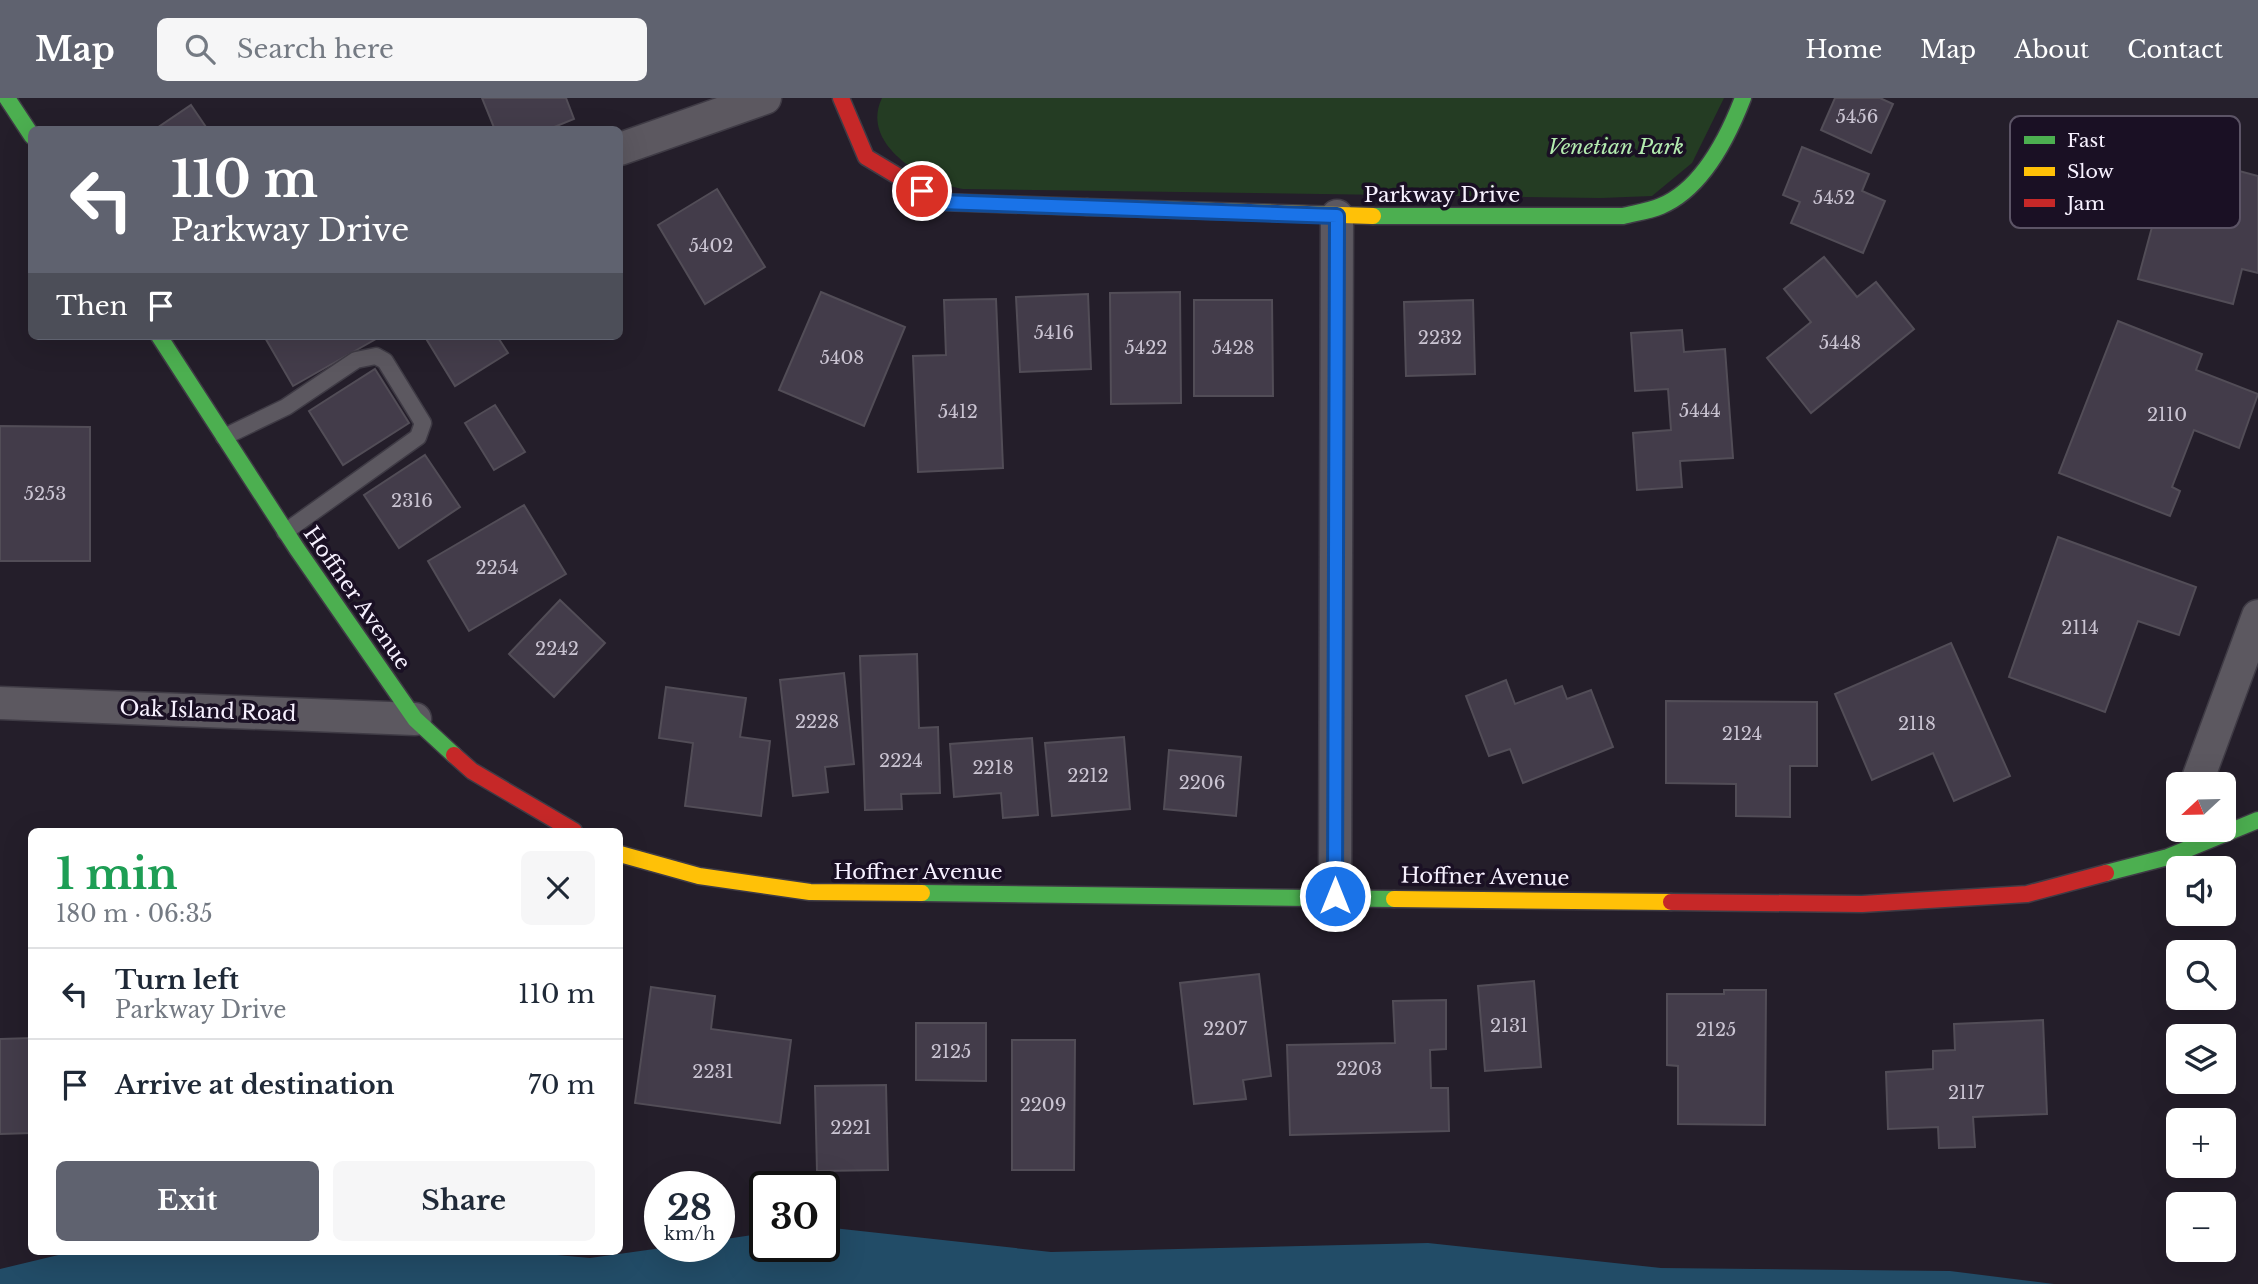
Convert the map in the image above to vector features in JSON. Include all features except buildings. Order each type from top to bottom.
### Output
[{"type":"main road","points":[[7,98],[28,130]]},
{"type":"main road","name":"Parkway Drive","points":[[841,98],[866,158],[941,202],[1337,216],[1623,216],[1664,204],[1703,170],[1736,118],[1743,98]]},
{"type":"main road","name":"Hoffner Avenue","points":[[162,340],[285,532],[415,719],[472,771],[569,828]]},
{"type":"main road","name":"Hoffner Avenue","points":[[623,855],[699,876],[810,892],[1861,904],[2027,894],[2174,843],[2258,820]]},
{"type":"street","points":[[623,148],[765,98]]},
{"type":"street","points":[[1335,896],[1337,216]]},
{"type":"street","points":[[2200,772],[2258,616]]},
{"type":"street","name":"Oak Island Road","points":[[0,703],[415,719]]},
{"type":"lane","points":[[224,437],[286,407],[356,360],[376,356],[385,361],[423,424],[418,437],[285,532]]},
{"type":"green space","name":"Venetian Park","points":[[882,98],[1724,98],[1692,163],[1652,196],[1601,198],[963,189],[931,179],[915,170],[888,146],[880,131],[877,115]]},
{"type":"water","points":[[840,1229],[1051,1252],[1428,1243],[1661,1268],[1950,1271],[2054,1284],[0,1284],[0,1269],[58,1255],[557,1255],[590,1258],[644,1250],[644,1262],[735,1262],[735,1238],[749,1235],[749,1262],[840,1262]]},
{"type":"traffic: fast","points":[[7,98],[28,130]]},
{"type":"traffic: fast","points":[[1373,216],[1623,216],[1652,209],[1676,198],[1701,175],[1730,129],[1743,98]]},
{"type":"traffic: fast","points":[[162,340],[297,549],[415,719],[454,755]]},
{"type":"traffic: fast","points":[[2106,873],[2168,857],[2258,820]]},
{"type":"traffic: fast","points":[[922,893],[1394,899]]},
{"type":"traffic: slow","points":[[1087,207],[1373,216]]},
{"type":"traffic: slow","points":[[623,855],[699,876],[810,892],[922,893]]},
{"type":"traffic: slow","points":[[1394,899],[1671,902]]},
{"type":"traffic: jam","points":[[841,98],[866,157],[941,202],[1087,207]]},
{"type":"traffic: jam","points":[[454,755],[472,771],[569,828]]},
{"type":"traffic: jam","points":[[1671,902],[1862,904],[2027,894],[2106,873]]},
{"type":"route","points":[[922,191],[941,202],[1337,216],[1335,896]]}]
